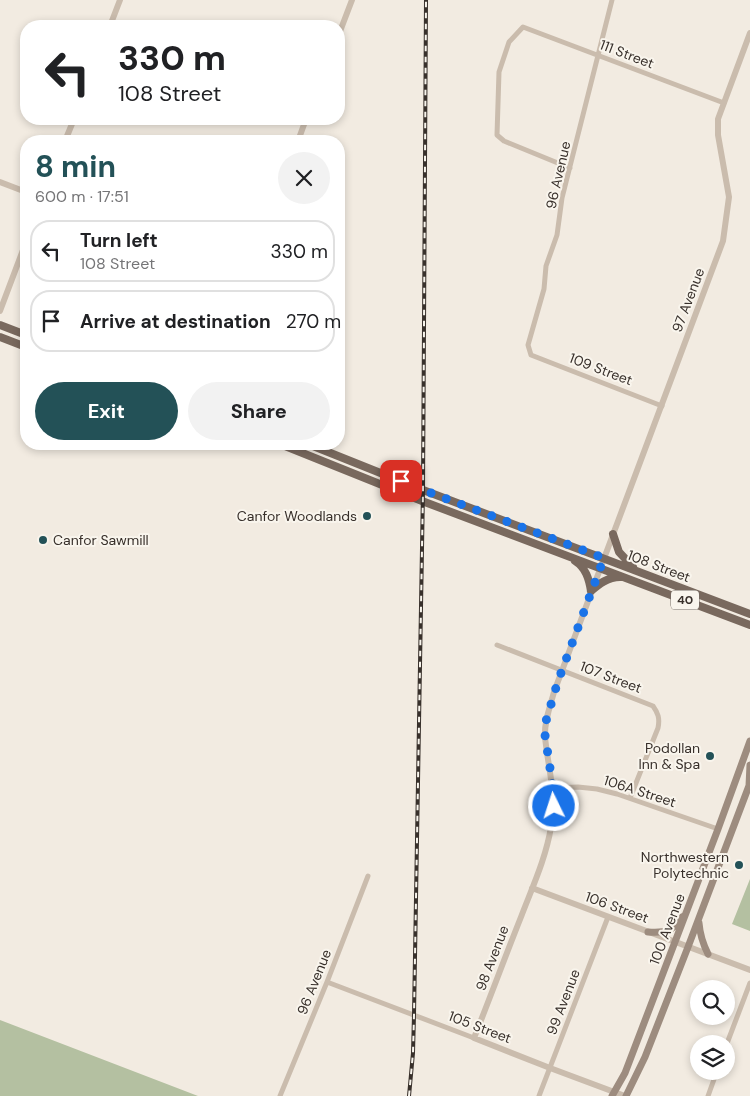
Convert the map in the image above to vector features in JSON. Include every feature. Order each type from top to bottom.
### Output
[{"type":"main road","points":[[0,325],[20,333]]},
{"type":"main road","points":[[0,337],[20,345]]},
{"type":"main road","name":"108 Street","points":[[295,450],[422,501],[748,625]]},
{"type":"main road","name":"108 Street","points":[[323,450],[423,490],[750,613]]},
{"type":"main road","points":[[613,534],[619,552],[636,570]]},
{"type":"main road","points":[[564,554],[578,563],[585,572],[589,578],[591,591],[613,577],[624,577]]},
{"type":"main road","name":"100 Avenue","points":[[613,1094],[625,1073],[676,942],[750,741]]},
{"type":"main road","name":"100 Avenue","points":[[625,1096],[645,1056],[750,785],[750,765]]},
{"type":"main road","points":[[648,932],[662,932],[675,927],[691,901]]},
{"type":"main road","points":[[698,920],[703,945],[708,954]]},
{"type":"street","points":[[112,20],[120,0]]},
{"type":"street","points":[[344,20],[352,0]]},
{"type":"street","name":"96 Avenue","points":[[531,355],[528,345],[544,289],[546,266],[557,235],[562,198],[612,0]]},
{"type":"street","name":"111 Street","points":[[570,168],[504,141],[497,135],[500,72],[509,42],[523,27],[724,103]]},
{"type":"street","name":"97 Avenue","points":[[562,670],[723,242],[729,197],[718,136],[718,119],[750,33]]},
{"type":"street","points":[[0,182],[20,190]]},
{"type":"street","points":[[0,311],[20,258]]},
{"type":"street","name":"109 Street","points":[[531,355],[662,406]]},
{"type":"street","name":"107 Street","points":[[497,644],[653,706],[658,712],[660,720],[630,798]]},
{"type":"street","name":"98 Avenue","points":[[474,1038],[532,888],[552,826],[553,788],[545,735],[546,721],[562,670]]},
{"type":"street","name":"106A Street","points":[[553,788],[578,787],[596,789],[630,798],[718,830]]},
{"type":"street","name":"96 Avenue","points":[[280,1096],[368,876]]},
{"type":"street","name":"106 Street","points":[[532,888],[750,970]]},
{"type":"street","name":"99 Avenue","points":[[539,1096],[608,917]]},
{"type":"street","name":"105 Street","points":[[327,982],[613,1094],[625,1096]]},
{"type":"street","points":[[730,1035],[750,983]]},
{"type":"street","points":[[708,1096],[714,1080]]},
{"type":"green space","points":[[750,879],[750,931],[732,924]]},
{"type":"green space","points":[[0,1020],[198,1096],[0,1096]]},
{"type":"railway","points":[[409,1096],[414,1015],[423,490],[426,0]]},
{"type":"place","name":"Canfor Woodlands","points":[[367,516]]},
{"type":"place","name":"Canfor Sawmill","points":[[43,540]]},
{"type":"place","name":"Podollan Inn & Spa","points":[[710,756]]},
{"type":"place","name":"Northwestern Polytechnic","points":[[739,865]]},
{"type":"route","points":[[401,481],[604,558],[554,692],[546,721],[545,735],[554,806]]}]
